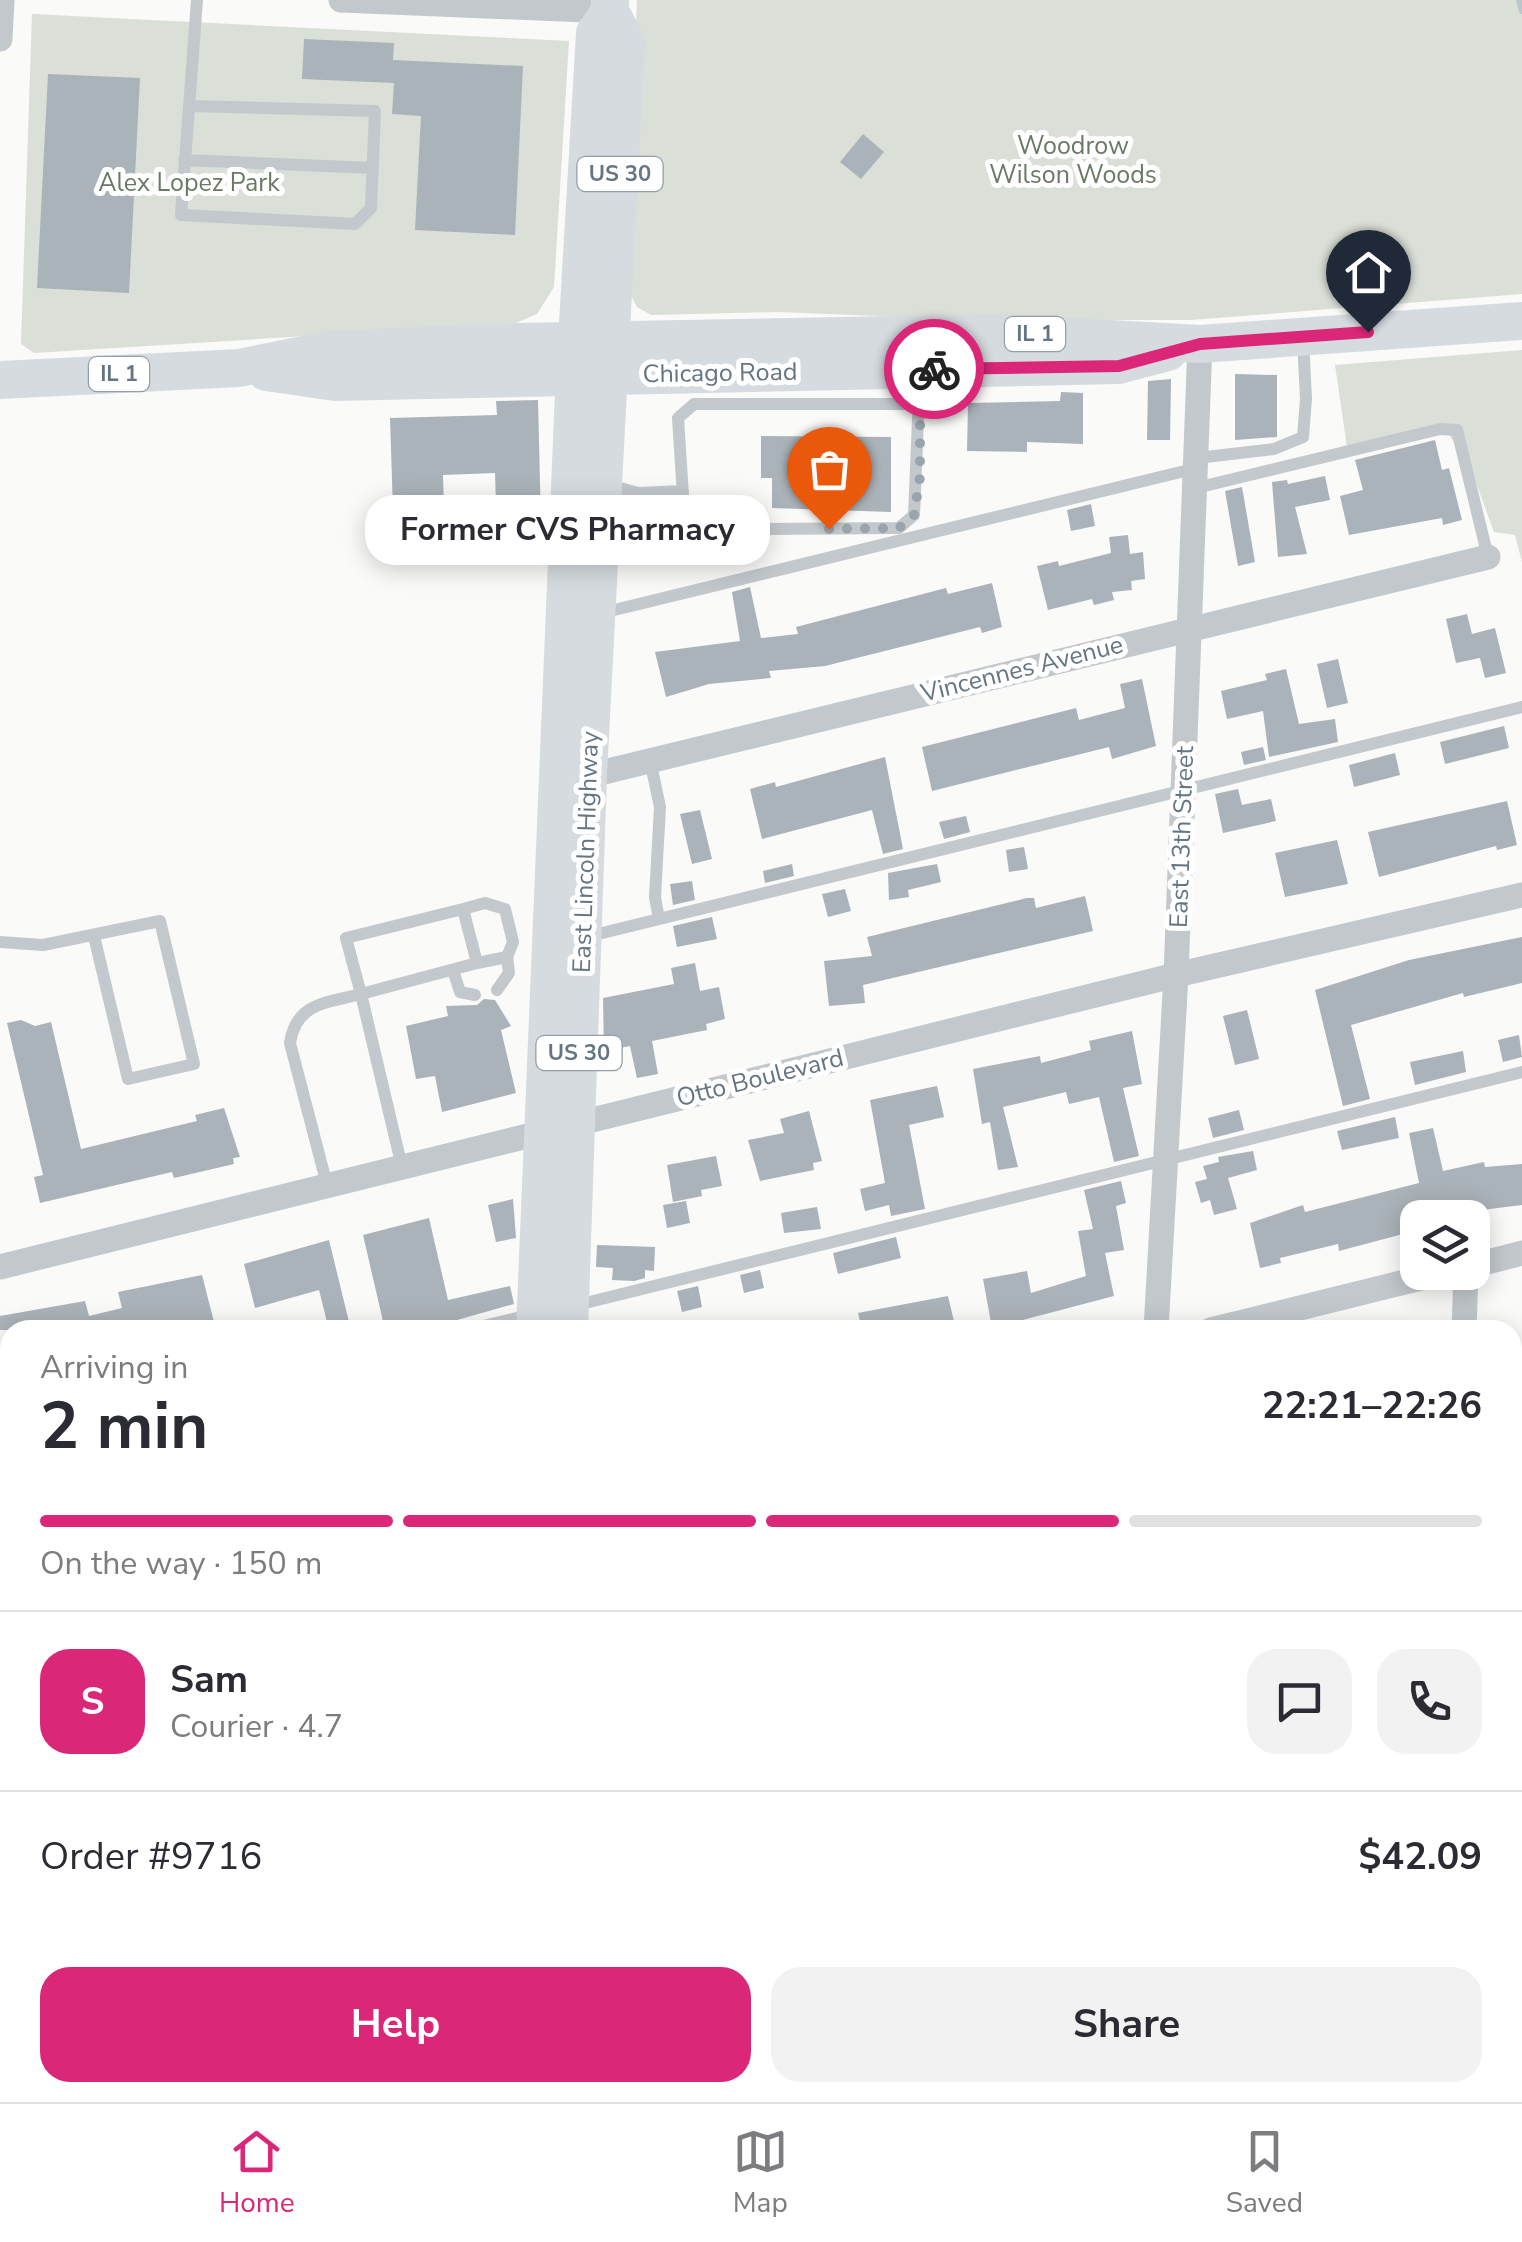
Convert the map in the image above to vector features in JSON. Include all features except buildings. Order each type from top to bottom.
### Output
[{"type":"main road","name":"US 30","points":[[593,358],[626,42],[610,5]]},
{"type":"main road","name":"Chicago Road","points":[[0,380],[239,368],[335,382],[593,358],[1000,332],[1200,344],[1522,321]]},
{"type":"main road","name":"Chicago Road","points":[[593,358],[718,388],[920,387],[1119,366],[1200,344]]},
{"type":"main road","name":"East Lincoln Highway","points":[[572,780],[596,614],[604,483],[593,358]]},
{"type":"main road","name":"East Lincoln Highway","points":[[552,1320],[572,780],[593,358]]},
{"type":"street","points":[[0,39],[2,0]]},
{"type":"street","points":[[341,0],[610,5]]},
{"type":"street","name":"East 13th Street","points":[[1157,1320],[1176,975],[1200,344]]},
{"type":"street","name":"Vincennes Avenue","points":[[572,780],[1488,557]]},
{"type":"street","name":"Otto Boulevard","points":[[0,1267],[1176,975],[1522,895]]},
{"type":"street","points":[[1490,1262],[1522,1254]]},
{"type":"street","points":[[1252,1320],[1400,1283]]},
{"type":"street","points":[[1464,1320],[1465,1290]]},
{"type":"lane","points":[[193,106],[375,111],[370,208],[355,224],[181,215],[184,160],[193,106],[197,0]]},
{"type":"lane","points":[[184,160],[373,168]]},
{"type":"lane","points":[[596,614],[1197,471],[1274,449],[1303,437],[1303,337]]},
{"type":"lane","points":[[601,535],[650,516],[684,511],[759,530],[899,528],[914,515],[920,387]]},
{"type":"lane","points":[[684,511],[678,418],[718,388]]},
{"type":"lane","points":[[1197,471],[1440,429],[1457,430],[1488,557]]},
{"type":"lane","points":[[604,483],[638,494],[682,491]]},
{"type":"lane","points":[[566,942],[1522,707]]},
{"type":"lane","points":[[650,760],[660,807],[655,897],[659,919]]},
{"type":"lane","points":[[402,1166],[346,938],[485,903],[506,909],[514,942],[507,957],[509,973],[498,990]]},
{"type":"lane","points":[[463,908],[478,964]]},
{"type":"lane","points":[[0,942],[43,945],[160,921],[194,1064],[128,1079],[94,936]]},
{"type":"lane","points":[[327,1185],[290,1043],[293,1022],[304,1009],[507,957]]},
{"type":"lane","points":[[453,970],[460,992],[476,995]]},
{"type":"lane","points":[[552,1320],[1522,1072]]},
{"type":"green space","name":"Woodrow Wilson Woods","points":[[637,0],[1522,0],[1522,294],[1191,320],[976,320],[779,312],[651,315],[637,307],[624,282]]},
{"type":"green space","name":"Alex Lopez Park","points":[[32,14],[569,41],[554,287],[537,314],[516,323],[34,353],[21,344]]},
{"type":"green space","points":[[1522,350],[1522,562],[1515,535],[1494,532],[1471,469],[1442,424],[1347,447],[1335,365]]},
{"type":"waterway","points":[[1519,0],[1522,11]]},
{"type":"way so far","points":[[829,529],[899,528],[914,515],[920,477],[920,370],[934,369]]},
{"type":"place","name":"Former CVS Pharmacy","points":[[829,529]]},
{"type":"route","points":[[934,369],[1119,366],[1200,344],[1368,332]]}]
